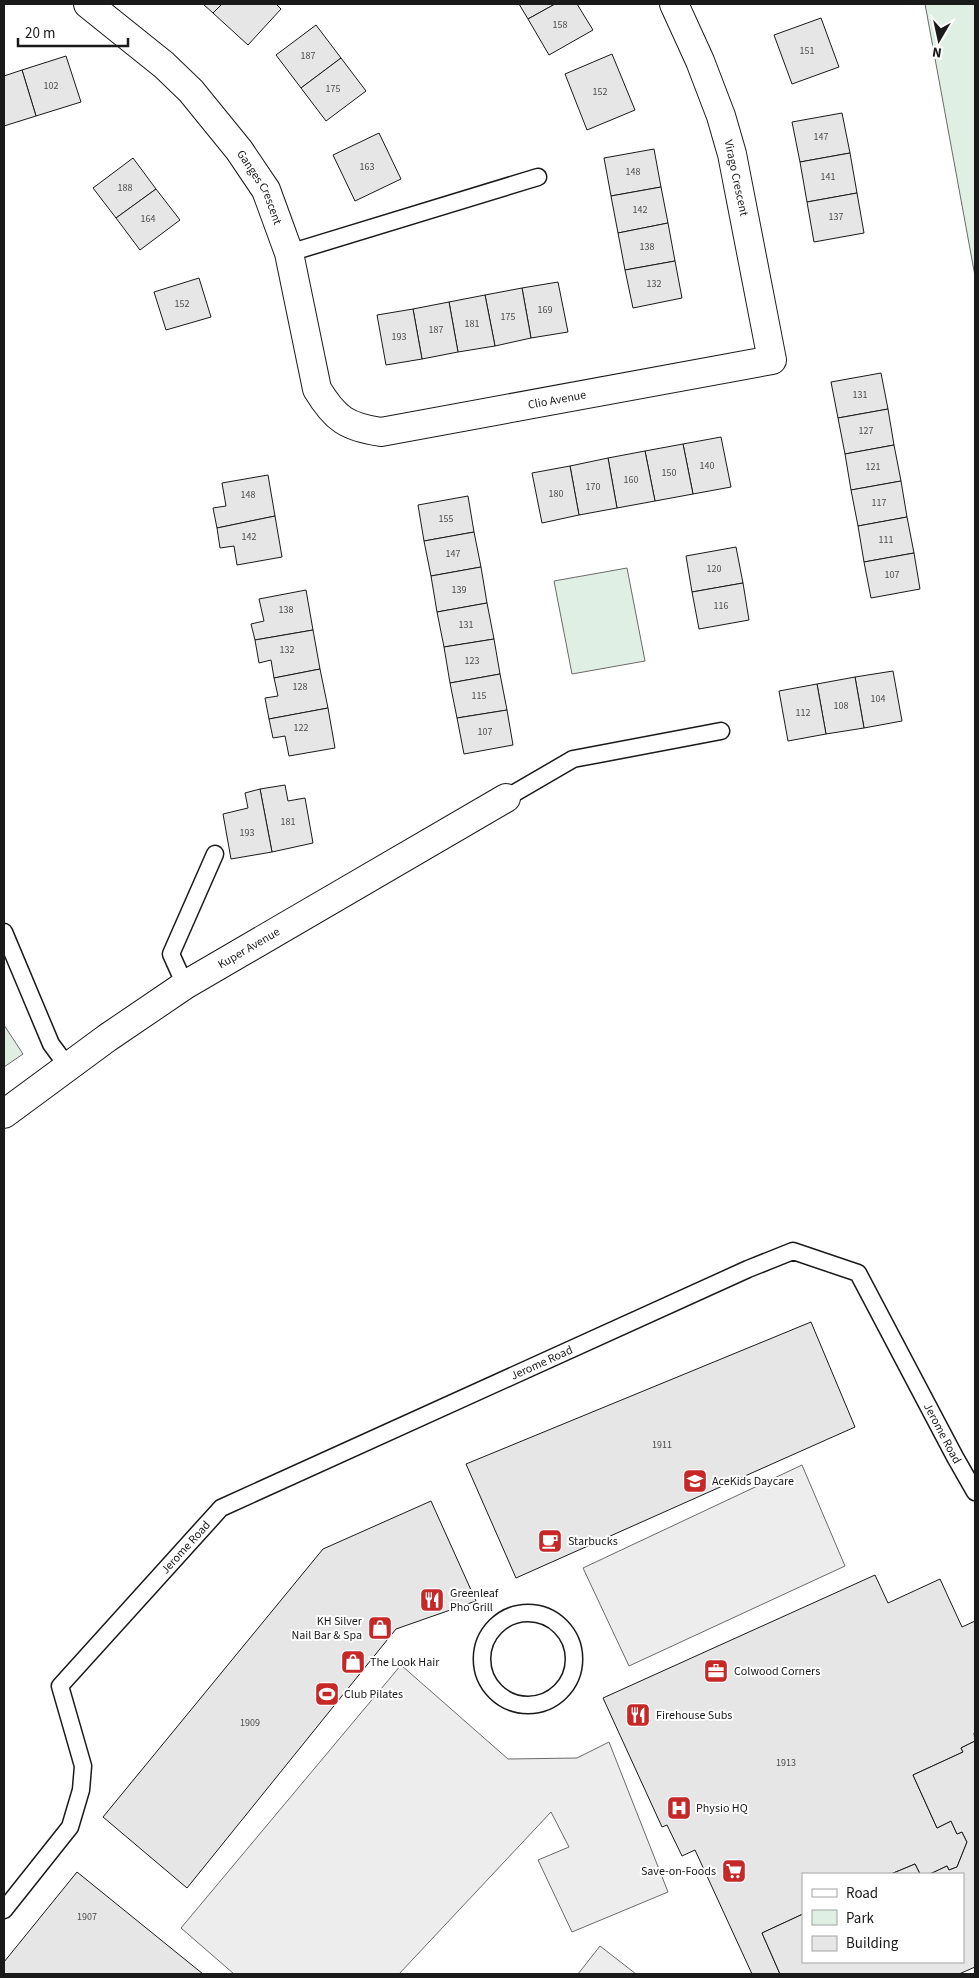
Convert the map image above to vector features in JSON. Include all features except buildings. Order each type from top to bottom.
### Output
[{"type":"street","name":"Ganges Crescent","points":[[88,4],[164,65],[191,91],[239,150],[266,190],[288,252],[317,389],[328,408],[343,421]]},
{"type":"street","name":"Virago Crescent","points":[[674,4],[700,61],[721,116],[732,154],[772,360]]},
{"type":"street","name":"Clio Avenue","points":[[343,421],[358,429],[381,432],[772,360]]},
{"type":"street","name":"Kuper Avenue","points":[[4,1114],[107,1038],[185,985],[506,798]]},
{"type":"lane","points":[[288,252],[538,178]]},
{"type":"lane","points":[[506,798],[573,759],[721,731]]},
{"type":"lane","points":[[185,985],[171,954],[215,854]]},
{"type":"lane","points":[[4,932],[51,1044],[68,1067]]},
{"type":"lane","name":"Jerome Road","points":[[4,1910],[70,1827],[82,1790],[83,1766],[60,1686],[221,1508],[748,1269],[793,1251],[858,1273],[954,1457],[975,1492]]},
{"type":"lane","points":[[519,1613],[535,1613],[550,1618],[562,1627],[571,1641],[574,1655],[573,1670],[568,1684],[558,1695],[541,1703],[530,1705],[515,1704],[501,1697],[491,1687],[484,1673],[481,1658],[484,1643],[492,1629],[504,1619],[519,1613]]},
{"type":"green space","points":[[925,4],[975,4],[975,276]]},
{"type":"green space","points":[[627,568],[645,661],[572,674],[554,581]]},
{"type":"green space","points":[[4,1025],[23,1054],[4,1067]]},
{"type":"shaded area","points":[[802,1465],[845,1566],[629,1666],[583,1568]]},
{"type":"shaded area","points":[[401,1665],[508,1759],[577,1758],[609,1742],[668,1892],[572,1932],[538,1860],[569,1847],[551,1812],[399,1974],[234,1974],[181,1928]]},
{"type":"shaded area","points":[[600,1946],[636,1974],[578,1974]]},
{"type":"place","name":"AceKids Daycare","points":[[695,1481]]},
{"type":"place","name":"Starbucks","points":[[550,1541]]},
{"type":"place","name":"Greenleaf Pho Grill","points":[[432,1600]]},
{"type":"place","name":"KH Silver Nail Bar & Spa","points":[[380,1628]]},
{"type":"place","name":"The Look Hair","points":[[353,1662]]},
{"type":"place","name":"Colwood Corners","points":[[716,1671]]},
{"type":"place","name":"Club Pilates","points":[[327,1694]]},
{"type":"place","name":"Firehouse Subs","points":[[638,1715]]},
{"type":"place","name":"Physio HQ","points":[[679,1808]]},
{"type":"place","name":"Save-on-Foods","points":[[734,1871]]}]
